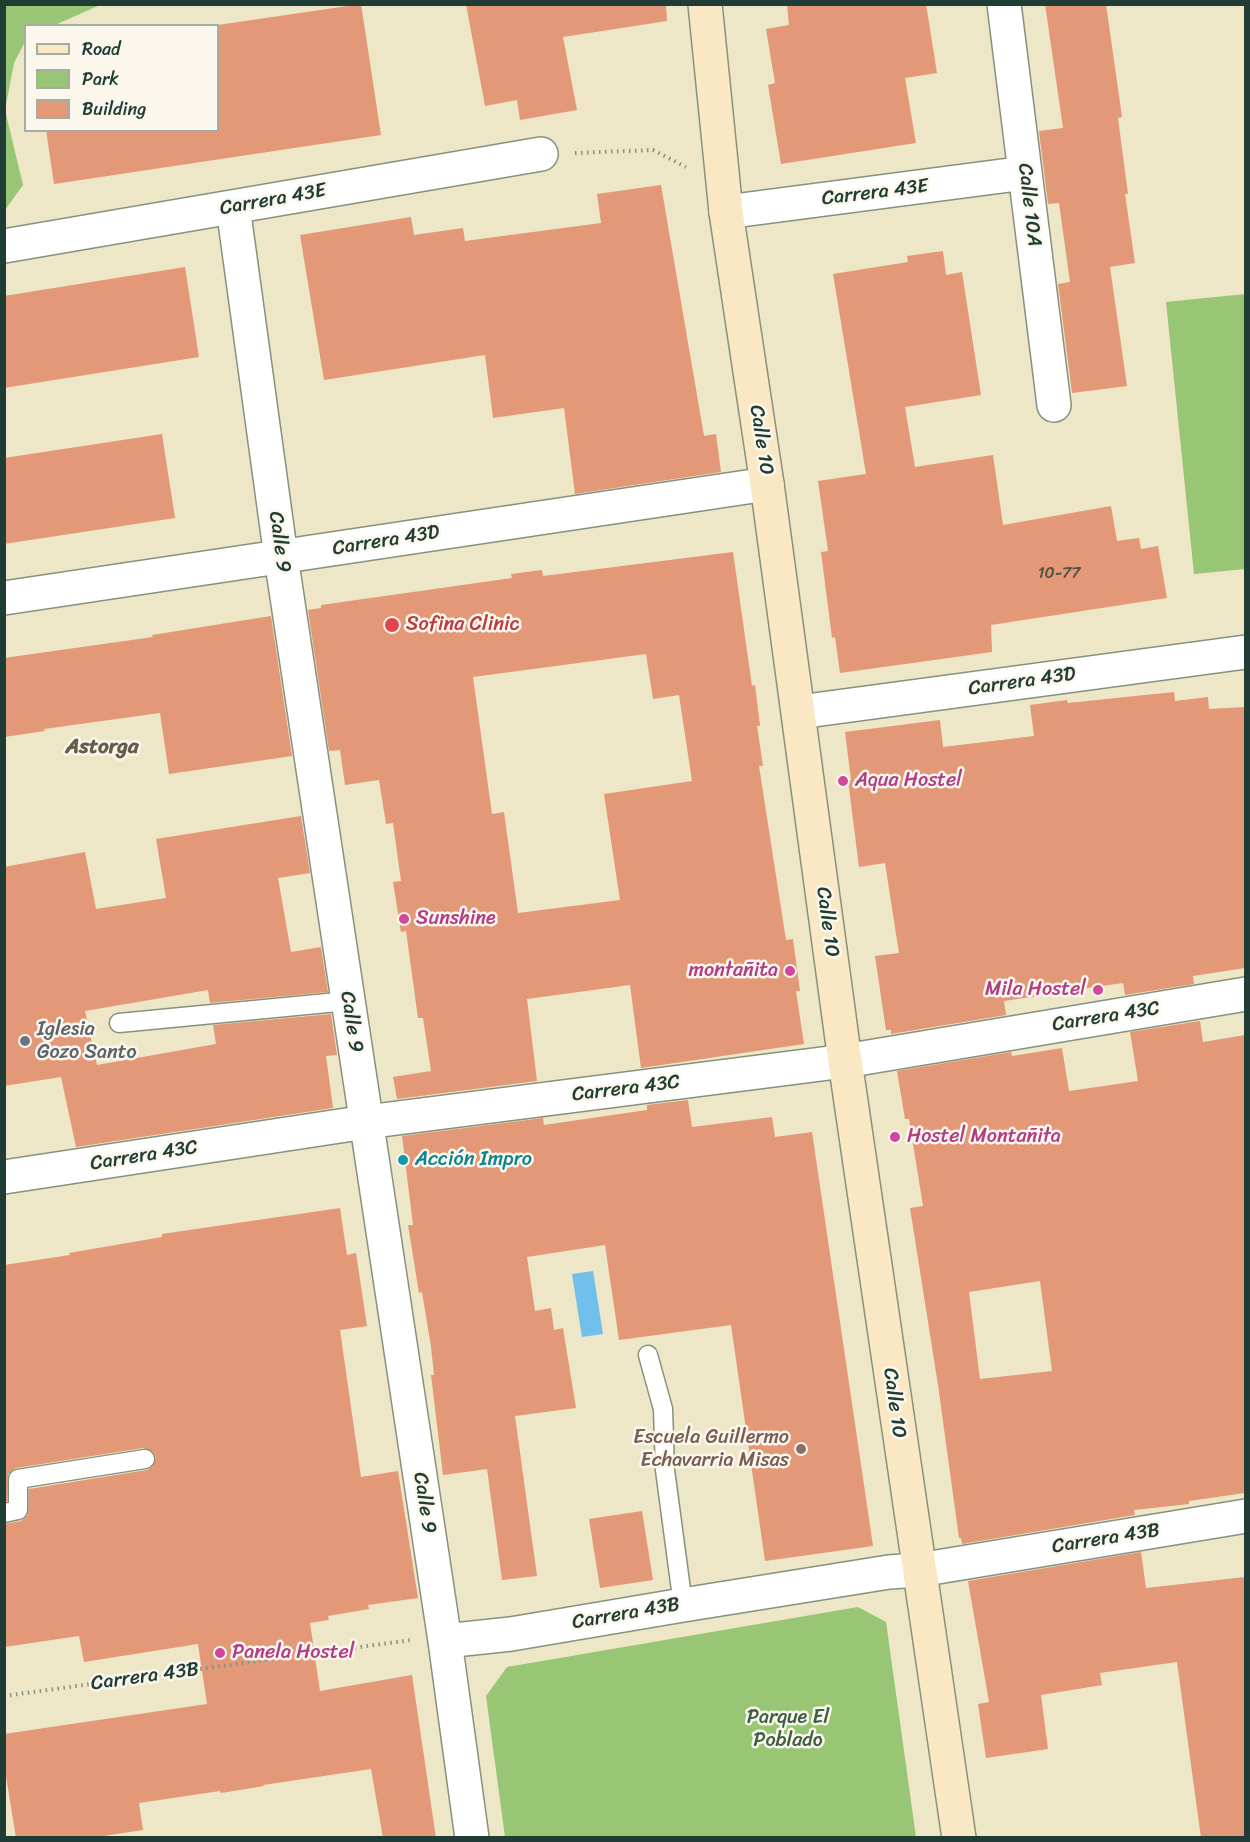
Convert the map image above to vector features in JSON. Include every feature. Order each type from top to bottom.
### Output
[{"type":"main road","name":"Calle 10","points":[[705,4],[726,212],[799,712],[845,1060],[959,1838]]},
{"type":"street","name":"Calle 10A","points":[[1004,4],[1054,405]]},
{"type":"street","name":"Carrera 43E","points":[[4,246],[541,154]]},
{"type":"street","name":"Carrera 43E","points":[[726,212],[1025,173]]},
{"type":"street","name":"Calle 9","points":[[232,207],[281,557],[446,1641],[472,1838]]},
{"type":"street","name":"Carrera 43D","points":[[4,598],[767,484]]},
{"type":"street","name":"Carrera 43D","points":[[799,712],[1245,652]]},
{"type":"street","name":"Carrera 43C","points":[[4,1177],[366,1122],[845,1060],[1245,994]]},
{"type":"street","name":"Carrera 43B","points":[[446,1641],[511,1634],[1245,1516]]},
{"type":"lane","points":[[119,1023],[348,1001]]},
{"type":"lane","points":[[648,1355],[663,1409],[665,1470],[683,1605]]},
{"type":"lane","points":[[4,1513],[18,1510],[18,1479],[145,1459]]},
{"type":"path","points":[[541,154],[653,150],[690,170]]},
{"type":"path","name":"Carrera 43B","points":[[4,1696],[414,1640],[446,1641]]},
{"type":"green space","points":[[5,4],[100,5],[57,24],[24,24],[24,44],[14,63],[5,110]]},
{"type":"green space","points":[[5,110],[23,185],[5,210]]},
{"type":"green space","points":[[1245,294],[1245,569],[1194,574],[1166,302]]},
{"type":"green space","name":"Parque El Poblado","points":[[858,1607],[886,1622],[916,1837],[505,1837],[486,1696],[507,1667]]},
{"type":"water","points":[[593,1271],[603,1334],[582,1337],[572,1274]]},
{"type":"building","points":[[361,4],[381,135],[54,184],[46,132],[219,132],[219,25]]},
{"type":"building","points":[[466,4],[666,4],[667,21],[563,37],[577,110],[520,120],[517,100],[485,106]]},
{"type":"building","points":[[787,4],[926,4],[937,73],[905,78],[916,143],[781,164],[768,85],[775,83],[766,29],[789,25]]},
{"type":"building","points":[[1045,4],[1106,4],[1122,117],[1118,118],[1128,194],[1125,194],[1135,263],[1110,267],[1127,386],[1072,393],[1058,284],[1070,282],[1059,203],[1048,204],[1039,131],[1063,128]]},
{"type":"building","points":[[661,185],[704,436],[716,434],[721,472],[575,494],[564,408],[493,418],[485,355],[324,380],[300,235],[411,217],[414,235],[463,228],[465,241],[601,223],[597,194]]},
{"type":"building","points":[[943,251],[946,275],[962,272],[981,395],[905,407],[915,467],[993,455],[1003,525],[1111,506],[1117,541],[1139,538],[1141,549],[1158,546],[1167,598],[991,625],[992,652],[840,673],[835,637],[832,638],[821,552],[828,551],[818,481],[866,474],[833,274],[908,262],[907,256]]},
{"type":"building","points":[[185,267],[199,357],[4,388],[4,296]]},
{"type":"building","points":[[162,434],[175,518],[4,544],[4,458]]},
{"type":"building","points":[[733,552],[760,726],[757,726],[763,766],[759,766],[786,940],[793,939],[800,991],[796,991],[804,1044],[641,1068],[630,985],[527,999],[537,1081],[397,1099],[393,1077],[431,1071],[423,1018],[418,1018],[406,931],[401,932],[393,882],[401,881],[393,823],[386,824],[379,780],[345,785],[340,750],[329,751],[308,610],[321,608],[321,605],[512,578],[511,574],[542,570],[543,576]],"holes":[[[646,654],[653,699],[679,695],[692,781],[604,794],[620,900],[518,913],[504,812],[492,814],[473,677]]]},
{"type":"building","points":[[271,616],[292,756],[169,774],[160,713],[44,729],[45,731],[4,737],[4,658],[153,637],[152,635]]},
{"type":"building","points":[[1174,692],[1175,701],[1208,697],[1209,709],[1245,707],[1245,968],[1193,976],[1194,984],[1125,995],[1123,983],[1004,1001],[1006,1015],[891,1034],[891,1030],[886,1030],[875,956],[899,953],[885,863],[859,867],[848,780],[851,780],[845,732],[940,720],[943,747],[1034,736],[1030,705]]},
{"type":"building","points":[[301,816],[310,873],[278,878],[291,952],[321,947],[328,992],[210,1003],[208,990],[85,1011],[97,1065],[216,1044],[213,1025],[331,1014],[337,1055],[326,1056],[333,1108],[76,1147],[61,1077],[4,1086],[4,867],[85,852],[96,909],[166,898],[156,839]]},
{"type":"building","points":[[1200,1021],[1203,1042],[1245,1035],[1245,1493],[1189,1501],[1189,1504],[1134,1510],[1135,1515],[962,1544],[959,1538],[910,1208],[923,1206],[909,1119],[905,1119],[897,1071],[1011,1052],[1012,1056],[1062,1048],[1069,1091],[1138,1081],[1130,1032]],"holes":[[[1040,1281],[1052,1371],[980,1379],[969,1292]]]},
{"type":"building","points":[[688,1100],[692,1127],[772,1117],[775,1137],[812,1132],[873,1546],[765,1561],[731,1325],[619,1340],[605,1245],[527,1257],[535,1311],[551,1308],[554,1330],[563,1328],[576,1408],[515,1416],[537,1576],[502,1580],[487,1469],[443,1475],[431,1375],[434,1375],[431,1347],[408,1225],[413,1225],[402,1136],[543,1118],[544,1125],[647,1110],[647,1105]]},
{"type":"building","points":[[340,1208],[347,1255],[356,1253],[367,1326],[340,1330],[361,1477],[398,1471],[418,1598],[368,1605],[369,1609],[328,1616],[329,1620],[310,1623],[320,1691],[412,1675],[436,1838],[383,1838],[371,1769],[221,1793],[220,1791],[139,1803],[143,1830],[90,1838],[16,1838],[4,1764],[4,1734],[207,1704],[198,1644],[84,1662],[79,1636],[4,1647],[4,1524],[21,1521],[28,1515],[29,1489],[147,1470],[152,1467],[156,1458],[153,1452],[143,1448],[16,1468],[8,1474],[7,1501],[4,1501],[4,1265],[162,1237],[162,1234]]},
{"type":"building","points":[[642,1511],[653,1580],[600,1588],[589,1519]]},
{"type":"building","points":[[1141,1552],[1146,1588],[1245,1577],[1245,1838],[1201,1838],[1177,1662],[1100,1673],[1102,1685],[1041,1695],[1048,1749],[986,1758],[978,1704],[989,1702],[968,1581]]},
{"type":"place","name":"Sofina Clinic","points":[[392,625]]},
{"type":"place","name":"Aqua Hostel","points":[[843,781]]},
{"type":"place","name":"Sunshine","points":[[404,919]]},
{"type":"place","name":"montañita","points":[[790,971]]},
{"type":"place","name":"Mila Hostel","points":[[1098,990]]},
{"type":"place","name":"Iglesia Gozo Santo","points":[[25,1041]]},
{"type":"place","name":"Hostel Montañita","points":[[895,1137]]},
{"type":"place","name":"Acción Impro","points":[[403,1160]]},
{"type":"place","name":"Escuela Guillermo Echavarria Misas","points":[[801,1449]]},
{"type":"place","name":"Panela Hostel","points":[[220,1653]]},
{"type":"district","name":"Astorga","points":[[102,748]]}]
